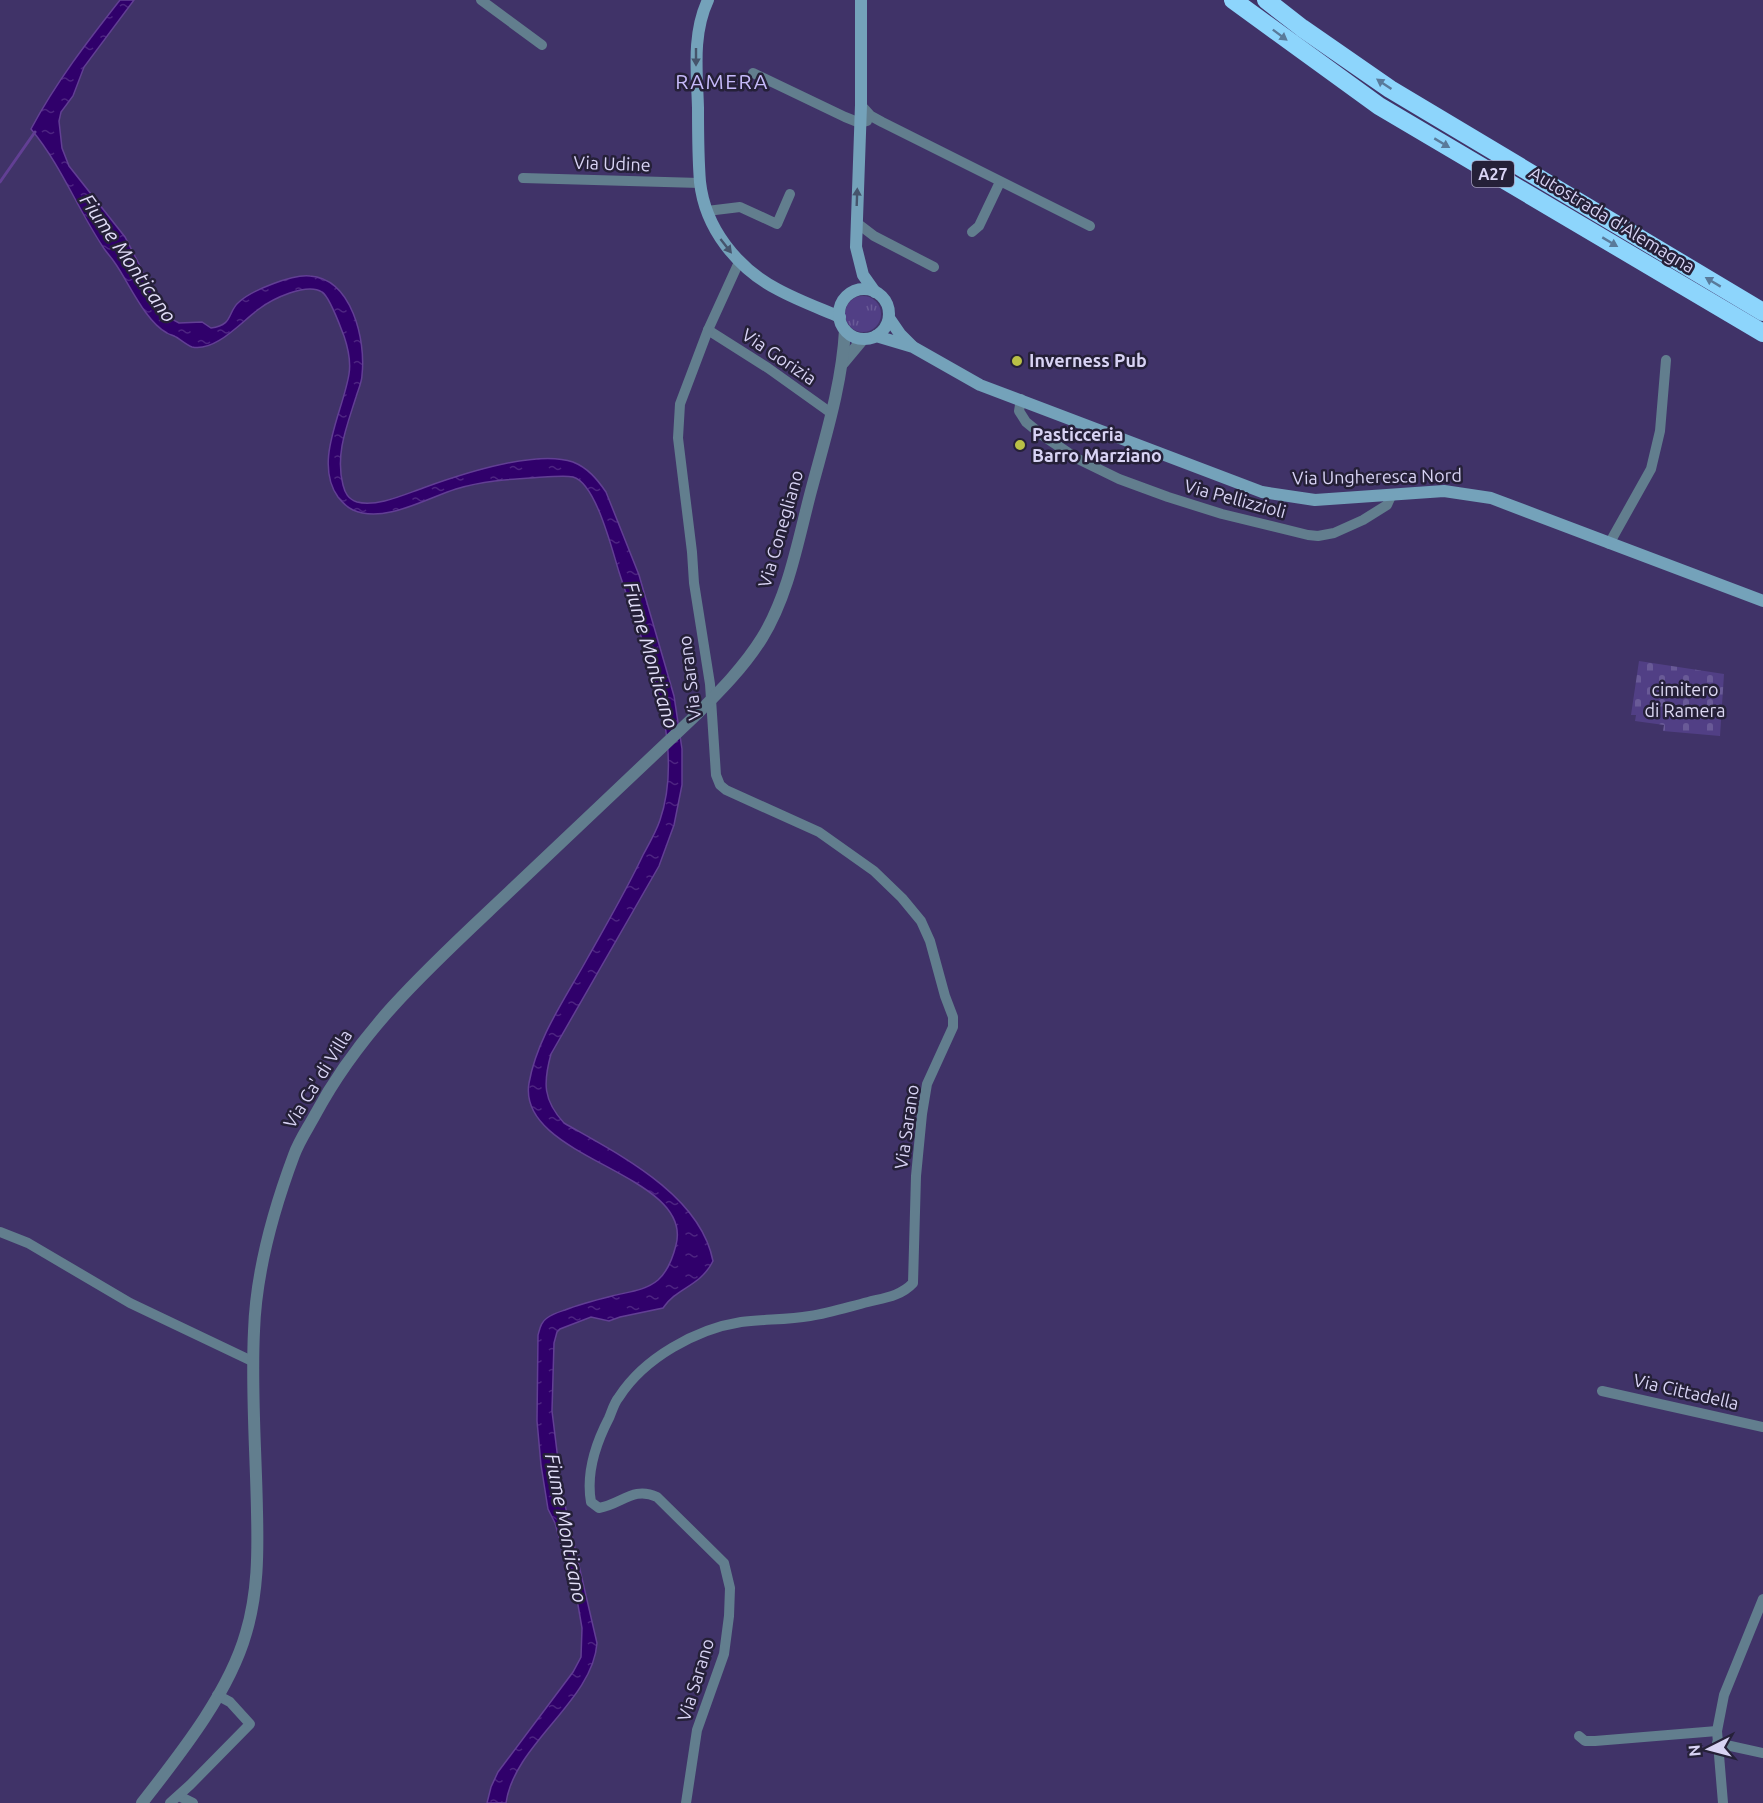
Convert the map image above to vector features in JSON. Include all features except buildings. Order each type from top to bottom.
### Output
[{"type":"highway","name":"Autostrada d'Alemagna","points":[[1233,0],[1379,106],[1763,333]]},
{"type":"highway","name":"Autostrada d'Alemagna","points":[[1266,0],[1390,89],[1763,312]]},
{"type":"main road","points":[[708,0],[700,22],[696,50],[700,183],[707,211],[720,238],[739,262],[777,289],[840,317],[840,309],[847,296],[861,290],[875,292]]},
{"type":"main road","points":[[861,0],[861,105],[856,255],[859,266],[875,292],[886,303],[889,318]]},
{"type":"main road","name":"Via Conegliano","points":[[840,317],[846,330]]},
{"type":"main road","name":"Via Conegliano","points":[[870,337],[882,332],[889,318]]},
{"type":"main road","name":"Via Ungheresca Nord","points":[[889,318],[913,347],[971,380],[1262,492],[1315,500],[1444,491],[1491,498],[1763,601]]},
{"type":"main road","points":[[846,330],[851,334],[870,337]]},
{"type":"main road","name":"Via Ungheresca Nord","points":[[870,337],[913,347]]},
{"type":"street","points":[[481,0],[542,45]]},
{"type":"street","points":[[753,73],[860,123],[882,122]]},
{"type":"street","points":[[861,105],[871,116],[882,122],[1090,226]]},
{"type":"street","name":"Via Udine","points":[[523,178],[700,183]]},
{"type":"street","points":[[972,232],[979,226],[1000,182]]},
{"type":"street","points":[[707,211],[740,207],[777,224],[790,194]]},
{"type":"street","points":[[857,223],[874,236],[934,267]]},
{"type":"street","points":[[856,237],[874,236]]},
{"type":"street","name":"Via Sarano","points":[[686,1803],[698,1730],[724,1654],[730,1588],[723,1563],[657,1497],[646,1492],[633,1494],[609,1506],[599,1508],[591,1502],[588,1488],[592,1465],[604,1427],[618,1397],[645,1368],[665,1353],[696,1336],[729,1324],[808,1317],[851,1307],[905,1292],[913,1283],[916,1176],[922,1114],[927,1084],[953,1027],[953,1017],[930,941],[921,921],[902,898],[873,870],[819,832],[726,790],[716,775],[710,684],[694,583],[678,438],[680,404],[708,330],[739,262]]},
{"type":"street","name":"Via Gorizia","points":[[708,330],[768,368],[831,413]]},
{"type":"street","name":"Via Conegliano","points":[[722,690],[762,639],[782,595],[831,413],[843,363],[846,330]]},
{"type":"street","name":"Via Conegliano","points":[[843,363],[870,337]]},
{"type":"street","points":[[1610,544],[1651,470],[1660,431],[1666,360]]},
{"type":"street","name":"Via Pellizzioli","points":[[1021,399],[1019,411],[1026,422],[1076,458],[1138,487],[1262,525],[1308,535],[1326,535],[1376,513],[1387,505],[1392,494]]},
{"type":"street","name":"Via Ca' di Villa","points":[[142,1803],[179,1755],[218,1695],[239,1654],[249,1622],[257,1585],[258,1536],[254,1330],[262,1260],[276,1207],[295,1152],[327,1092],[366,1036],[401,995],[722,690]]},
{"type":"street","points":[[0,1232],[28,1243],[130,1303],[254,1362]]},
{"type":"street","name":"Via Cittadella","points":[[1602,1391],[1763,1426]]},
{"type":"street","points":[[1723,1803],[1717,1731],[1724,1695],[1763,1599]]},
{"type":"street","points":[[170,1803],[250,1724],[230,1702],[218,1695]]},
{"type":"street","points":[[1579,1736],[1585,1741],[1595,1741],[1717,1731]]},
{"type":"street","points":[[1717,1743],[1763,1753]]},
{"type":"street","points":[[179,1796],[193,1803]]},
{"type":"green space","points":[[863,296],[876,301],[881,314],[876,327],[863,332],[850,327],[845,314],[850,301]]},
{"type":"green space","name":"cimitero di Ramera","points":[[1639,661],[1724,674],[1720,736],[1663,731],[1664,725],[1635,721],[1636,715],[1631,715]]},
{"type":"water","name":"Fiume Monticano","points":[[120,0],[134,0],[84,67],[73,96],[61,112],[59,121],[62,148],[69,166],[125,237],[166,316],[179,323],[202,322],[211,328],[227,321],[235,306],[245,297],[283,280],[310,276],[324,280],[336,288],[346,299],[353,314],[363,361],[361,380],[346,429],[340,462],[345,491],[354,501],[373,503],[390,500],[456,477],[519,461],[557,459],[573,462],[588,471],[606,492],[639,575],[674,696],[682,749],[682,785],[674,825],[659,866],[551,1054],[546,1083],[552,1107],[564,1123],[654,1178],[674,1196],[692,1216],[705,1237],[713,1261],[702,1276],[675,1295],[663,1308],[609,1321],[591,1317],[557,1332],[554,1343],[552,1411],[562,1492],[597,1643],[592,1664],[582,1684],[569,1704],[523,1761],[512,1782],[506,1803],[487,1803],[498,1772],[573,1672],[581,1657],[582,1628],[578,1605],[555,1523],[548,1509],[541,1465],[537,1421],[539,1330],[545,1320],[556,1313],[653,1284],[667,1269],[676,1245],[675,1220],[659,1200],[634,1182],[575,1149],[549,1130],[532,1109],[529,1083],[538,1050],[545,1035],[623,895],[660,820],[667,790],[668,758],[659,694],[602,518],[589,491],[581,482],[566,476],[500,480],[456,489],[392,512],[378,514],[353,510],[338,497],[331,483],[328,468],[332,437],[346,389],[350,365],[348,350],[335,312],[322,292],[316,289],[299,290],[272,301],[219,341],[201,347],[192,347],[167,333],[145,311],[104,249],[51,157],[31,129],[61,79]]},
{"type":"waterway","points":[[0,182],[35,132]]},
{"type":"place","name":"Inverness Pub","points":[[1017,361]]},
{"type":"place","name":"Pasticceria Barro Marziano","points":[[1020,445]]},
{"type":"district","name":"RAMERA","points":[[722,82]]}]
